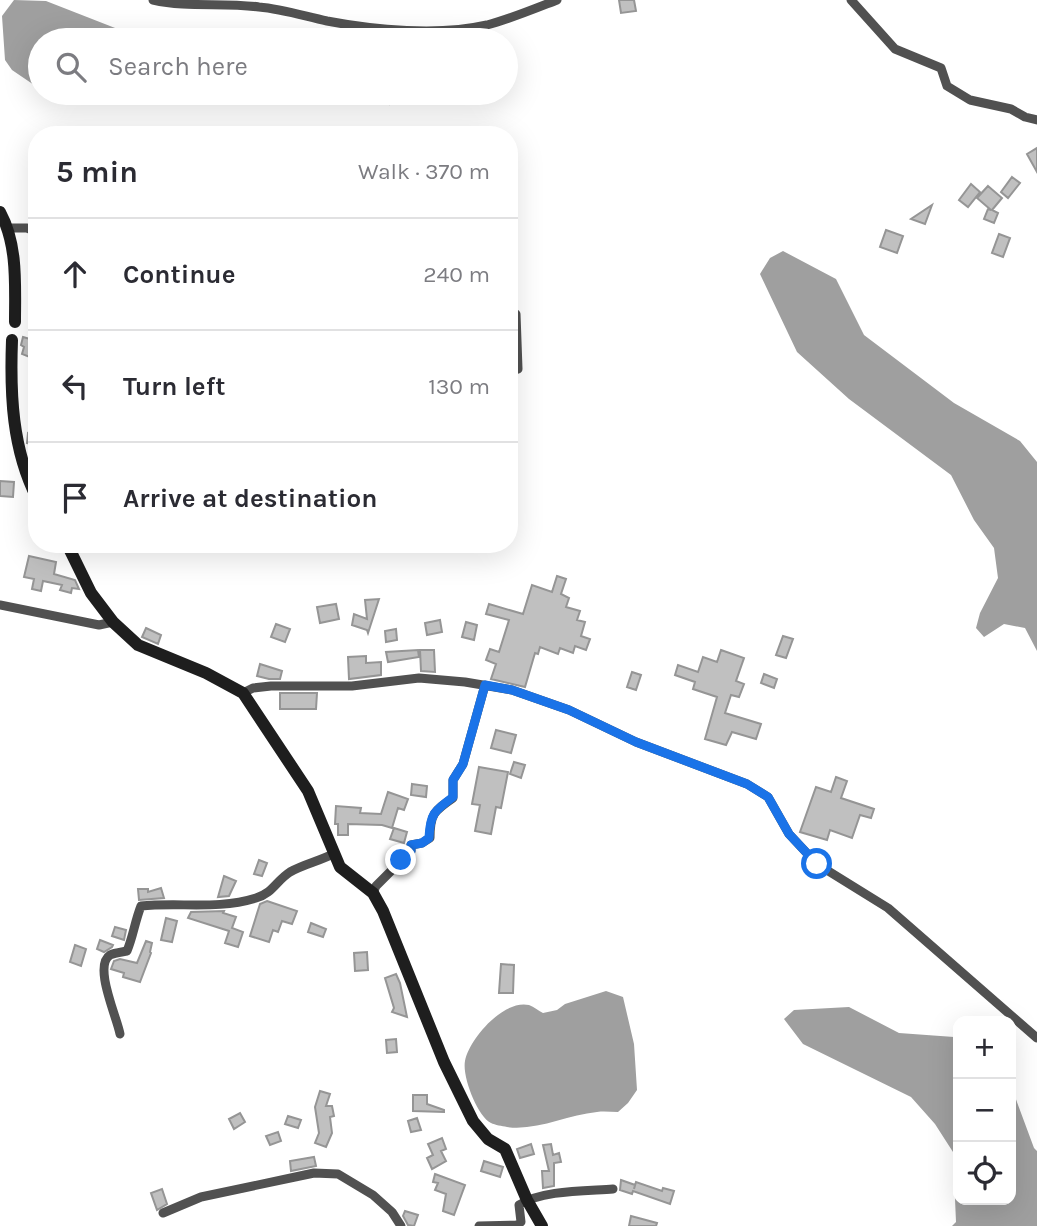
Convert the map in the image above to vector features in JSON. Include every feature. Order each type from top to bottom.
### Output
[{"type":"street","points":[[153,0],[195,6],[229,3],[381,28]]},
{"type":"street","points":[[456,28],[486,25],[557,0]]},
{"type":"street","points":[[851,0],[895,49],[941,68],[947,86],[970,100],[1011,109],[1037,120]]},
{"type":"street","points":[[0,212],[8,228],[15,266],[15,321]]},
{"type":"street","points":[[8,228],[28,228]]},
{"type":"street","points":[[12,340],[5,391],[17,444],[28,474]]},
{"type":"street","points":[[71,553],[91,593],[113,622],[138,645],[206,673],[243,693],[309,791],[340,867],[373,893],[383,911],[444,1062],[473,1121],[488,1139],[505,1149],[527,1200],[542,1226]]},
{"type":"street","points":[[1,606],[99,625],[113,622]]},
{"type":"street","points":[[243,693],[253,688],[271,686],[352,686],[419,678],[485,685],[512,690],[569,710],[636,742],[747,784],[768,797],[789,834],[817,864],[888,908],[1037,1038]]},
{"type":"street","points":[[373,893],[376,886],[411,851],[411,845],[422,843],[429,838],[430,819],[438,808],[453,797],[453,780],[463,764],[485,685]]},
{"type":"street","points":[[120,1034],[102,975],[110,955],[127,951],[141,906],[209,905],[257,898],[270,892],[286,875],[304,864],[335,853]]},
{"type":"street","points":[[163,1213],[201,1196],[314,1173],[338,1174],[373,1195],[392,1212],[401,1226]]},
{"type":"street","points":[[479,1226],[517,1225],[521,1222],[519,1205],[527,1200],[572,1192],[613,1189]]},
{"type":"shaded area","points":[[14,0],[46,1],[115,28],[28,28],[28,81],[12,70],[5,60],[2,16]]},
{"type":"shaded area","points":[[783,251],[836,279],[864,335],[954,403],[1020,441],[1037,462],[1037,651],[1025,628],[1004,624],[984,637],[976,628],[980,613],[998,578],[994,548],[974,520],[951,475],[849,399],[797,352],[760,274],[770,258]]},
{"type":"shaded area","points":[[606,991],[623,997],[634,1044],[637,1090],[628,1103],[618,1112],[586,1114],[530,1127],[507,1127],[493,1124],[486,1119],[472,1095],[465,1068],[468,1052],[480,1032],[509,1008],[529,1005],[543,1013]]},
{"type":"shaded area","points":[[849,1007],[899,1033],[953,1037],[953,1152],[935,1124],[911,1097],[803,1044],[784,1019],[794,1010]]},
{"type":"shaded area","points":[[1016,1099],[1037,1151],[1037,1226],[952,1226],[956,1222],[955,1205],[1016,1205]]},
{"type":"building","points":[[619,0],[634,0],[636,11],[621,13]]},
{"type":"building","points":[[1037,148],[1037,172],[1027,154]]},
{"type":"building","points":[[1012,177],[1020,183],[1008,198],[1001,192]]},
{"type":"building","points":[[971,184],[980,192],[968,207],[959,200]]},
{"type":"building","points":[[988,186],[1002,198],[992,210],[998,213],[994,223],[984,219],[988,209],[991,210],[977,198]]},
{"type":"building","points":[[932,205],[925,224],[911,219]]},
{"type":"building","points":[[886,230],[903,236],[897,253],[880,247]]},
{"type":"building","points":[[999,234],[1010,238],[1003,257],[992,253]]},
{"type":"building","points":[[23,337],[28,338],[28,356],[22,354],[24,347],[21,345]]},
{"type":"building","points":[[0,481],[14,482],[13,497],[0,496]]},
{"type":"building","points":[[29,556],[56,562],[54,574],[75,580],[79,589],[72,588],[71,593],[60,590],[62,585],[43,581],[41,591],[32,589],[34,579],[24,577]]},
{"type":"building","points":[[557,576],[566,579],[561,594],[569,598],[566,607],[580,611],[577,620],[585,622],[581,636],[590,639],[586,650],[575,646],[573,653],[560,648],[558,654],[540,647],[538,654],[535,653],[525,687],[491,679],[496,664],[486,660],[490,649],[499,652],[509,620],[486,614],[489,604],[523,614],[532,585],[552,592]]},
{"type":"building","points":[[379,599],[368,633],[367,630],[352,625],[354,614],[367,619],[365,600]]},
{"type":"building","points":[[336,604],[339,619],[320,623],[317,607]]},
{"type":"building","points":[[440,620],[442,632],[427,635],[425,623]]},
{"type":"building","points":[[466,622],[477,625],[474,640],[462,637]]},
{"type":"building","points":[[276,624],[290,629],[285,642],[271,637]]},
{"type":"building","points":[[146,628],[161,635],[158,644],[142,637]]},
{"type":"building","points":[[396,629],[397,640],[386,642],[385,631]]},
{"type":"building","points":[[783,636],[793,639],[786,658],[776,655]]},
{"type":"building","points":[[418,650],[419,657],[388,662],[386,652]]},
{"type":"building","points":[[420,650],[434,650],[435,672],[421,671]]},
{"type":"building","points":[[721,650],[744,658],[736,681],[744,684],[739,697],[731,695],[725,713],[761,724],[756,739],[732,732],[726,745],[705,739],[717,697],[693,689],[695,682],[675,675],[678,665],[698,672],[703,657],[717,662]]},
{"type":"building","points":[[366,656],[366,663],[381,662],[381,675],[349,679],[348,657]]},
{"type":"building","points":[[260,664],[282,671],[280,679],[257,676]]},
{"type":"building","points":[[632,672],[641,675],[636,690],[627,687]]},
{"type":"building","points":[[764,674],[777,679],[774,688],[761,683]]},
{"type":"building","points":[[280,693],[317,693],[316,709],[280,709]]},
{"type":"building","points":[[496,730],[516,735],[511,753],[491,748]]},
{"type":"building","points":[[514,762],[525,765],[521,778],[510,774]]},
{"type":"building","points":[[479,767],[508,772],[501,808],[496,807],[491,834],[475,831],[480,805],[472,804]]},
{"type":"building","points":[[836,777],[847,781],[841,798],[874,809],[871,818],[860,815],[852,838],[830,830],[827,840],[800,832],[816,787],[831,792]]},
{"type":"building","points":[[412,784],[427,786],[426,797],[411,795]]},
{"type":"building","points":[[388,792],[408,799],[404,810],[398,808],[392,828],[348,824],[348,835],[338,835],[338,824],[335,824],[336,806],[361,808],[360,813],[381,814]]},
{"type":"building","points":[[394,828],[407,832],[404,843],[390,839]]},
{"type":"building","points":[[259,860],[267,863],[262,876],[254,874]]},
{"type":"building","points":[[224,876],[236,881],[229,896],[218,897]]},
{"type":"building","points":[[161,888],[164,898],[139,900],[138,889],[148,889],[148,892]]},
{"type":"building","points":[[267,901],[297,911],[292,924],[282,921],[278,932],[273,930],[269,942],[250,936],[260,904]]},
{"type":"building","points":[[224,911],[223,913],[236,917],[232,928],[243,932],[238,947],[225,943],[229,931],[188,918],[191,912]]},
{"type":"building","points":[[166,918],[177,921],[172,942],[161,940]]},
{"type":"building","points":[[311,923],[326,929],[323,937],[308,932]]},
{"type":"building","points":[[115,927],[126,930],[124,940],[112,936]]},
{"type":"building","points":[[100,940],[113,945],[104,952],[97,949]]},
{"type":"building","points":[[146,941],[152,943],[151,953],[140,982],[123,977],[124,973],[111,969],[114,961],[120,959],[137,963]]},
{"type":"building","points":[[75,945],[86,949],[81,966],[70,962]]},
{"type":"building","points":[[367,952],[368,970],[355,971],[354,953]]},
{"type":"building","points":[[501,964],[514,965],[513,993],[499,993]]},
{"type":"building","points":[[396,974],[407,1017],[392,1012],[394,1008],[385,978]]},
{"type":"building","points":[[396,1039],[397,1052],[387,1053],[386,1040]]},
{"type":"building","points":[[320,1091],[330,1094],[326,1106],[332,1106],[334,1116],[330,1117],[332,1133],[326,1147],[315,1143],[319,1133],[315,1107]]},
{"type":"building","points":[[413,1095],[427,1095],[427,1104],[444,1112],[413,1111]]},
{"type":"building","points":[[240,1113],[245,1122],[234,1129],[229,1119]]},
{"type":"building","points":[[288,1116],[301,1120],[298,1128],[285,1124]]},
{"type":"building","points":[[417,1118],[421,1130],[411,1132],[408,1121]]},
{"type":"building","points":[[278,1132],[281,1141],[270,1145],[266,1136]]},
{"type":"building","points":[[442,1138],[446,1149],[441,1151],[446,1161],[432,1169],[427,1158],[433,1155],[428,1144]]},
{"type":"building","points":[[531,1144],[534,1154],[520,1158],[517,1149]]},
{"type":"building","points":[[551,1144],[553,1155],[559,1153],[561,1162],[554,1163],[554,1186],[543,1188],[542,1171],[549,1171],[543,1145]]},
{"type":"building","points":[[314,1157],[316,1166],[291,1171],[290,1161]]},
{"type":"building","points":[[484,1161],[503,1167],[500,1177],[481,1171]]},
{"type":"building","points":[[435,1174],[465,1185],[454,1215],[443,1211],[446,1194],[435,1190],[438,1183],[433,1182]]},
{"type":"building","points":[[621,1180],[635,1185],[634,1189],[636,1182],[662,1191],[663,1188],[674,1191],[670,1204],[633,1191],[632,1194],[620,1190]]},
{"type":"building","points":[[162,1189],[167,1204],[157,1210],[151,1193]]},
{"type":"building","points":[[405,1211],[418,1215],[414,1226],[408,1225],[403,1216]]},
{"type":"building","points":[[631,1216],[657,1223],[656,1226],[629,1226]]},
{"type":"route","points":[[401,860],[411,851],[411,845],[422,843],[429,838],[430,819],[438,808],[453,797],[453,780],[463,764],[485,685],[512,690],[569,710],[636,742],[747,784],[768,797],[789,834],[817,864]]}]
